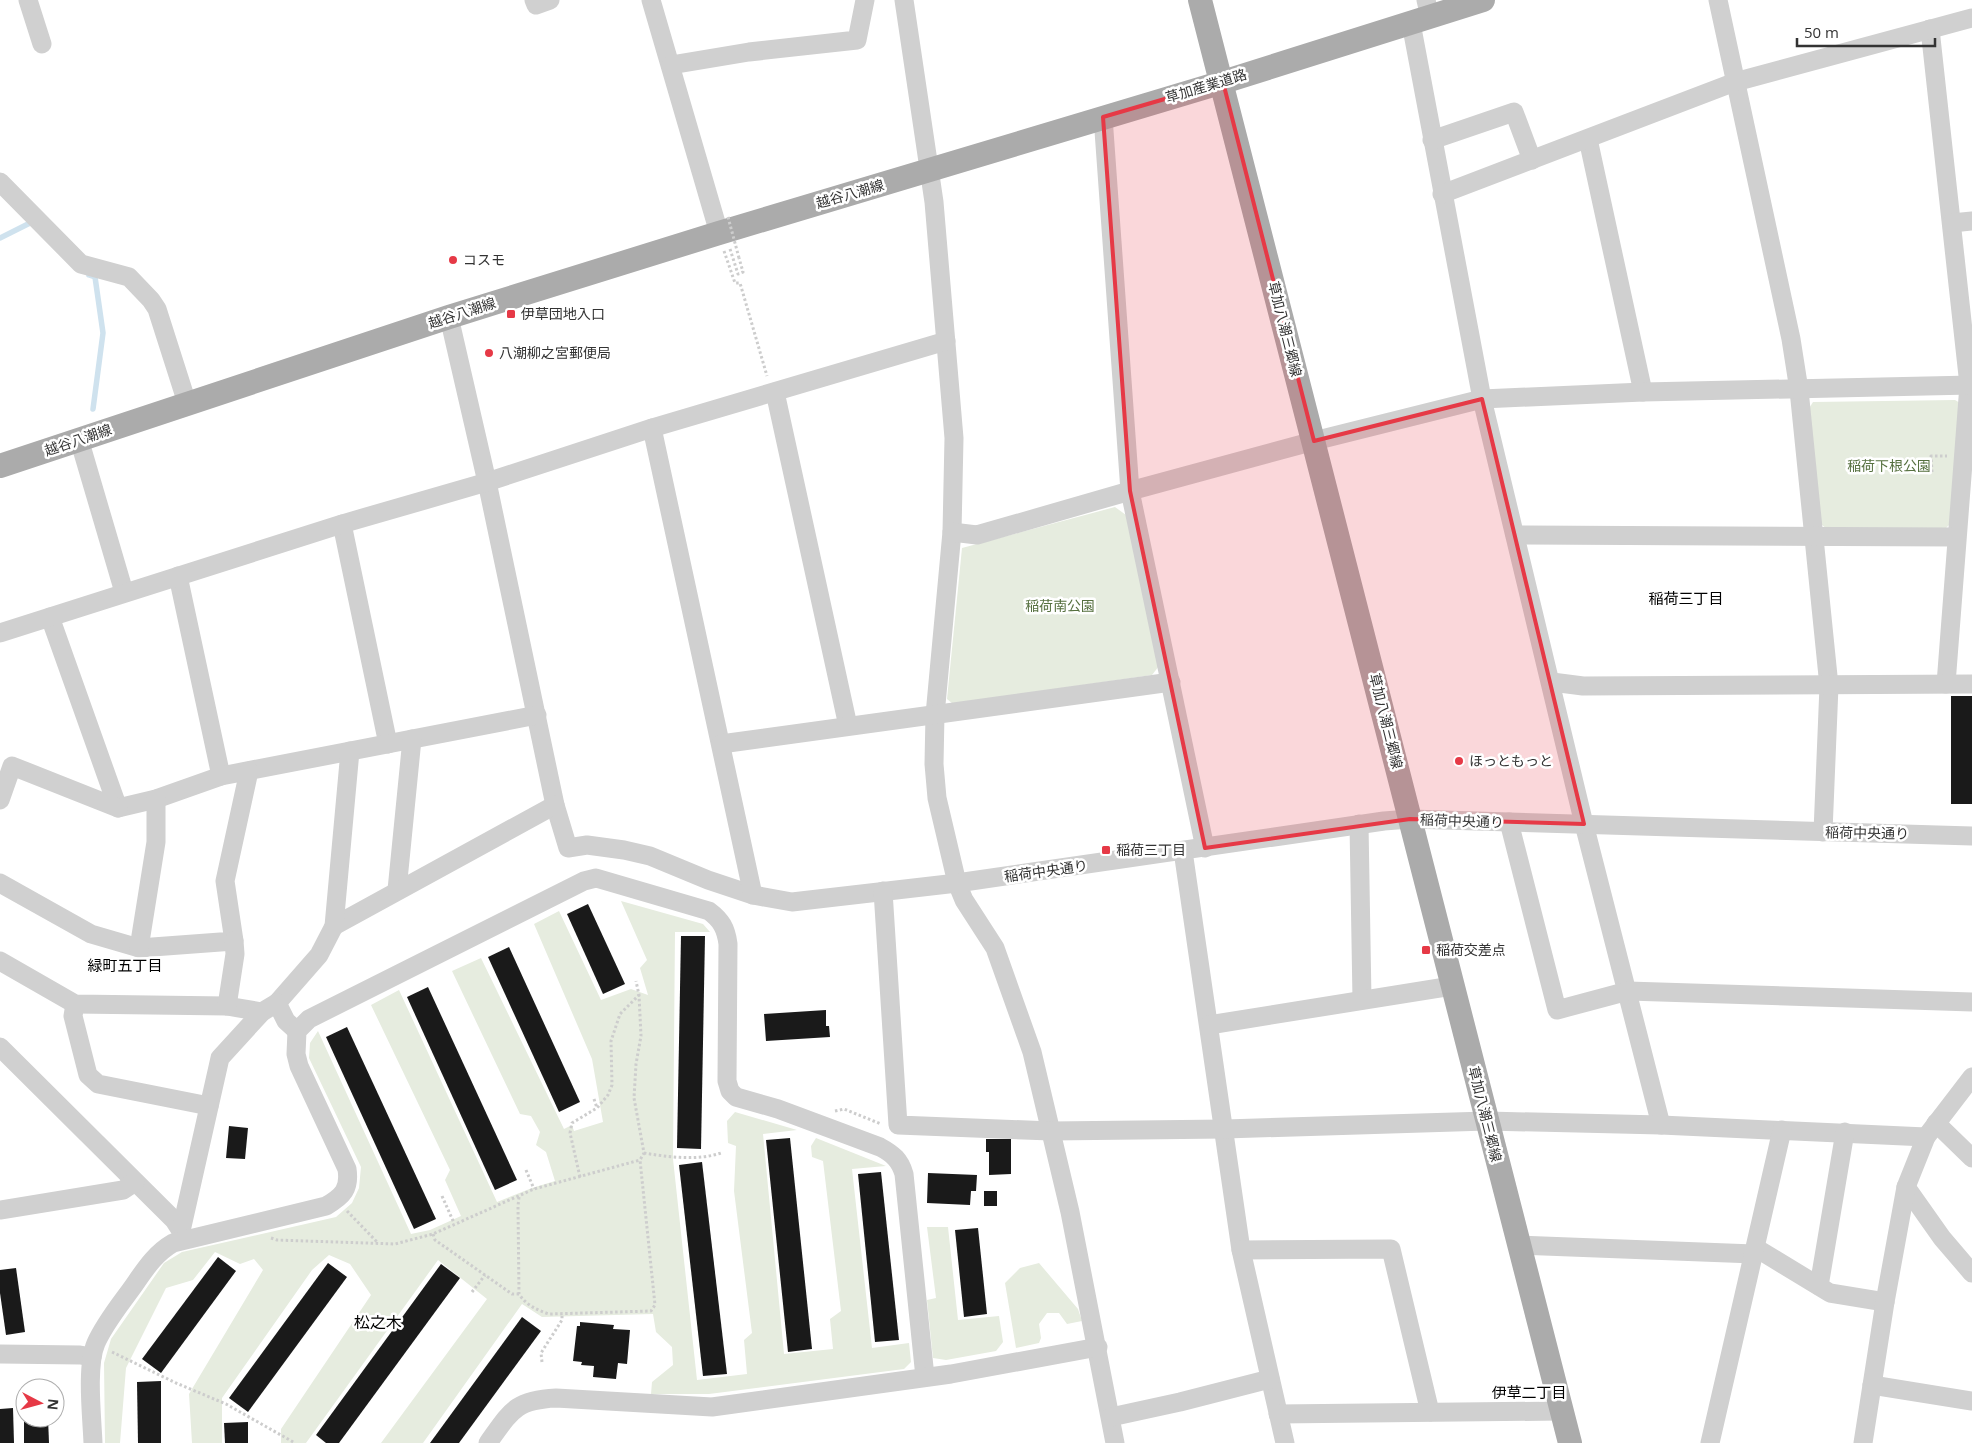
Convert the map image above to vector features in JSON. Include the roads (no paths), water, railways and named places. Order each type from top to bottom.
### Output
[{"type":"main road","name":"草加八潮三郷線","points":[[1200,0],[1223,82],[1570,1443]]},
{"type":"main road","name":"草加産業道路","points":[[929,171],[1223,82],[1422,14],[1483,0]]},
{"type":"main road","name":"越谷八潮線","points":[[0,466],[724,225],[929,171]]},
{"type":"street","points":[[28,0],[42,44]]},
{"type":"street","points":[[534,0],[536,5],[550,0]]},
{"type":"street","points":[[651,0],[724,225]]},
{"type":"street","points":[[671,65],[749,52],[857,40],[865,0]]},
{"type":"street","points":[[904,0],[934,202],[954,438],[952,532],[935,714],[934,764],[937,798],[957,883],[964,900],[995,948],[1032,1052],[1044,1096],[1098,1347],[1115,1443]]},
{"type":"street","points":[[1718,0],[1791,339],[1799,390],[1829,686],[1823,832]]},
{"type":"street","points":[[1422,14],[1432,140],[1482,399],[1552,682],[1584,824],[1661,1126]]},
{"type":"street","points":[[1442,194],[1735,82],[1972,18]]},
{"type":"street","points":[[1930,30],[1971,385],[1956,537],[1946,684]]},
{"type":"street","points":[[1432,140],[1514,112],[1532,160]]},
{"type":"street","points":[[1103,117],[1130,491],[1205,848]]},
{"type":"street","points":[[1588,139],[1643,392]]},
{"type":"street","points":[[0,182],[81,264],[129,277],[151,300],[157,310],[187,403]]},
{"type":"street","points":[[1952,223],[1972,221]]},
{"type":"street","points":[[334,926],[556,805],[487,482],[449,317]]},
{"type":"street","points":[[0,633],[342,524],[487,482],[652,428],[946,341]]},
{"type":"street","points":[[952,532],[977,535],[1314,441],[1482,399],[1643,392],[1971,385]]},
{"type":"street","points":[[774,393],[848,726]]},
{"type":"street","points":[[652,428],[753,895]]},
{"type":"street","points":[[79,439],[124,592]]},
{"type":"street","points":[[342,524],[388,744]]},
{"type":"street","points":[[1516,535],[1956,537]]},
{"type":"street","points":[[178,576],[221,776]]},
{"type":"street","points":[[50,617],[118,808]]},
{"type":"street","points":[[721,744],[1171,682]]},
{"type":"street","points":[[1552,682],[1584,686],[1972,684]]},
{"type":"street","points":[[0,800],[12,766],[118,808],[156,799],[221,776],[537,716]]},
{"type":"street","points":[[397,890],[412,739]]},
{"type":"street","points":[[182,1236],[220,1058],[319,955],[334,926],[350,751]]},
{"type":"street","points":[[227,1006],[235,954],[225,881],[249,771]]},
{"type":"street","points":[[139,948],[156,842],[156,799]]},
{"type":"street","name":"稲荷中央通り","points":[[556,805],[568,848],[588,845],[650,856],[708,880],[753,895],[792,902],[957,883],[1360,824],[1410,819],[1972,836]]},
{"type":"street","points":[[1509,822],[1557,1010],[1628,991],[1972,1002]]},
{"type":"street","points":[[1360,824],[1362,1000]]},
{"type":"street","points":[[1183,851],[1225,1129],[1241,1250],[1284,1443]]},
{"type":"street","points":[[93,1443],[94,1351],[108,1319],[153,1259],[163,1249],[182,1236],[326,1206],[339,1198],[349,1180],[347,1169],[299,1066],[296,1054],[296,1031],[309,1019],[584,881],[596,878],[709,911],[719,918],[726,932],[728,944],[727,1082],[730,1091],[736,1098],[787,1112],[880,1147],[893,1154],[901,1164],[904,1174],[925,1377]]},
{"type":"street","points":[[0,883],[91,934],[139,948],[234,941]]},
{"type":"street","points":[[883,891],[898,1125],[1051,1130],[1225,1129],[1487,1121],[1844,1132],[1931,1130],[1972,1158]]},
{"type":"street","points":[[0,961],[75,1004],[270,1008],[296,1031]]},
{"type":"street","points":[[1209,1025],[1452,986]]},
{"type":"street","points":[[75,1004],[73,1016],[88,1075],[98,1084],[209,1106]]},
{"type":"street","points":[[0,1047],[7,1062],[174,1220],[182,1236]]},
{"type":"street","points":[[1862,1443],[1906,1187],[1931,1130],[1972,1077]]},
{"type":"street","points":[[1709,1443],[1782,1130]]},
{"type":"street","points":[[1819,1286],[1844,1132]]},
{"type":"street","points":[[0,1210],[123,1190],[135,1182]]},
{"type":"street","points":[[1906,1187],[1942,1238],[1972,1273]]},
{"type":"street","points":[[1519,1245],[1755,1251],[1830,1294],[1885,1302]]},
{"type":"street","points":[[1241,1250],[1391,1249],[1430,1412]]},
{"type":"street","points":[[488,1443],[510,1413],[524,1403],[538,1399],[556,1398],[712,1407],[925,1377],[1098,1347]]},
{"type":"street","points":[[0,1354],[80,1355],[94,1351]]},
{"type":"street","points":[[1111,1417],[1270,1379]]},
{"type":"street","points":[[1872,1385],[1972,1401]]},
{"type":"street","points":[[1278,1414],[1561,1411]]},
{"type":"waterway","points":[[0,238],[32,222],[33,224]]},
{"type":"waterway","points":[[89,275],[95,277],[103,333],[93,409]]},
{"type":"place","name":"コスモ","points":[[453,260]]},
{"type":"place","name":"伊草団地入口","points":[[511,314]]},
{"type":"place","name":"八潮柳之宮郵便局","points":[[489,353]]},
{"type":"place","name":"ほっともっと","points":[[1459,761]]},
{"type":"place","name":"稲荷三丁目","points":[[1106,850]]},
{"type":"place","name":"稲荷交差点","points":[[1426,950]]},
{"type":"district","name":"稲荷三丁目","points":[[1686,599]]},
{"type":"district","name":"緑町五丁目","points":[[125,966]]},
{"type":"district","name":"松之木","points":[[378,1322]]},
{"type":"district","name":"伊草二丁目","points":[[1529,1393]]},
{"type":"park label","name":"稲荷下根公園","points":[[1889,466]]},
{"type":"park label","name":"稲荷南公園","points":[[1060,606]]}]
